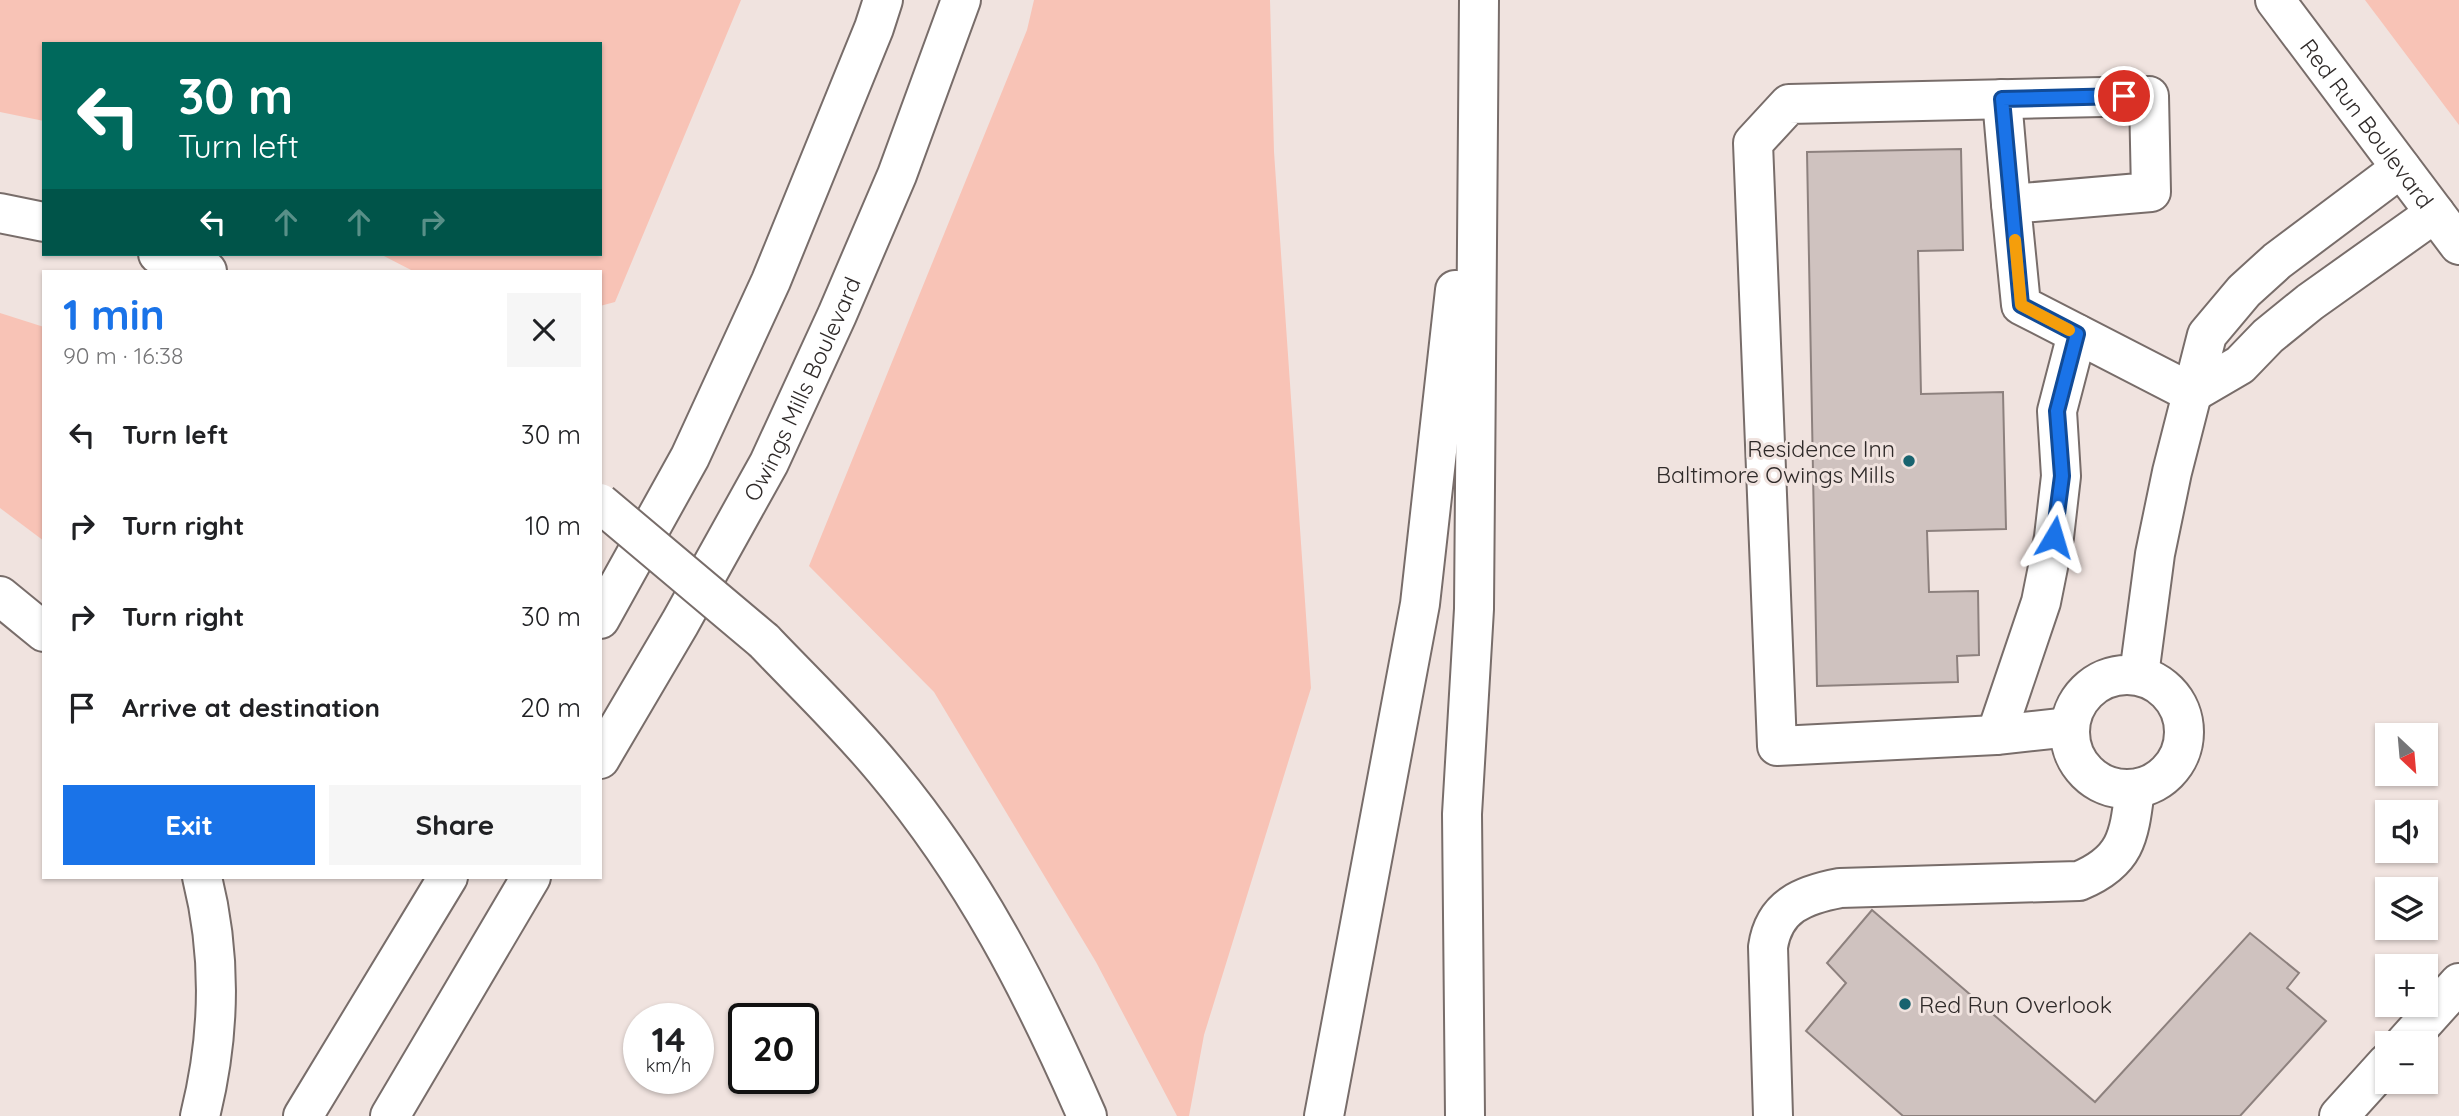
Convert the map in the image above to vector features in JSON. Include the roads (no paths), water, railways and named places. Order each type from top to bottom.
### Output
[{"type":"main road","points":[[602,615],[696,444],[771,281],[883,0]]},
{"type":"main road","name":"Owings Mills Boulevard","points":[[602,756],[769,463],[837,316],[891,188],[961,0]]},
{"type":"main road","points":[[1465,1116],[1462,814],[1474,609],[1479,0]]},
{"type":"main road","name":"Red Run Boulevard","points":[[2274,0],[2459,245]]},
{"type":"main road","points":[[1324,1116],[1420,604],[1477,86]]},
{"type":"main road","points":[[2011,204],[2151,192],[2149,96],[1789,104],[1753,143],[1776,746],[1996,735],[2070,727]]},
{"type":"main road","points":[[2002,99],[2021,305],[2192,393]]},
{"type":"main road","points":[[2139,675],[2155,554],[2172,472],[2207,335],[2244,291],[2277,261],[2401,168]]},
{"type":"main road","points":[[0,213],[42,222]]},
{"type":"main road","points":[[2192,393],[2240,365],[2268,336],[2311,302],[2435,213]]},
{"type":"main road","points":[[164,256],[204,270]]},
{"type":"main road","points":[[1996,735],[2041,602],[2054,537],[2062,476],[2057,411],[2077,334]]},
{"type":"main road","points":[[602,505],[764,641],[884,768],[971,887],[1018,967],[1054,1038],[1087,1116]]},
{"type":"main road","points":[[0,596],[42,630]]},
{"type":"main road","points":[[2119,675],[2139,675],[2155,681],[2170,693],[2179,707],[2184,725],[2183,742],[2172,766],[2152,783],[2135,789],[2101,783],[2087,774],[2077,760],[2071,744],[2070,727],[2074,708],[2085,692],[2101,681],[2119,675]]},
{"type":"main road","points":[[1777,1113],[1768,947],[1770,930],[1777,918],[1794,904],[1816,893],[1840,888],[2079,881],[2108,865],[2123,846],[2131,820],[2135,789]]},
{"type":"main road","points":[[200,1116],[216,1033],[217,973],[209,906],[202,879]]},
{"type":"main road","points":[[303,1116],[447,879]]},
{"type":"main road","points":[[390,1116],[530,879]]},
{"type":"main road","points":[[2416,1031],[2459,983]]},
{"type":"main road","points":[[2339,1116],[2375,1076]]},
{"type":"place","name":"Residence Inn Baltimore Owings Mills","points":[[1909,461]]},
{"type":"place","name":"Red Run Overlook","points":[[1905,1004]]}]
